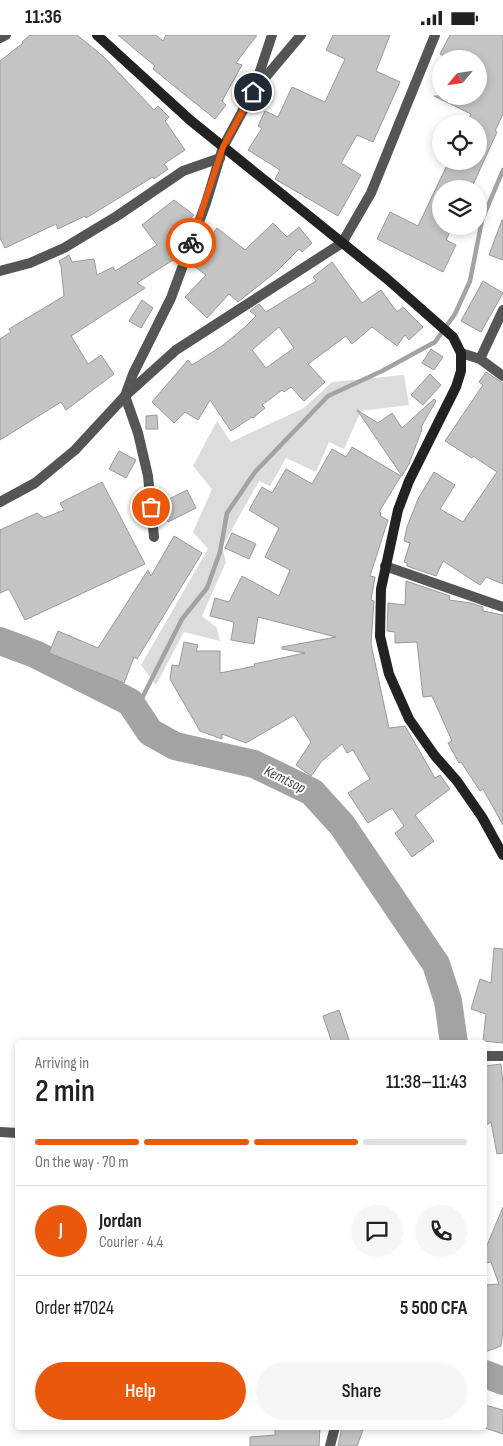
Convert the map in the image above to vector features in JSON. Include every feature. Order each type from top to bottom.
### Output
[{"type":"street","points":[[0,39],[6,35]]},
{"type":"street","points":[[97,35],[190,120],[221,152],[342,243],[453,337],[460,353],[461,371],[456,387],[409,481],[398,510],[385,566],[380,636],[389,674],[410,719],[435,757],[457,781],[482,817],[503,855]]},
{"type":"street","points":[[154,537],[146,468],[138,433],[125,396],[133,374],[171,298],[206,203],[221,152],[253,92],[272,35]]},
{"type":"street","points":[[253,92],[301,35]]},
{"type":"street","points":[[0,502],[34,483],[75,450],[125,396],[176,350],[342,243],[371,193],[435,35]]},
{"type":"street","points":[[0,271],[30,263],[64,248],[183,171],[221,152]]},
{"type":"street","points":[[480,359],[503,310]]},
{"type":"street","points":[[460,353],[480,359],[503,376]]},
{"type":"street","points":[[385,566],[503,607]]},
{"type":"street","points":[[487,1056],[503,1056]]},
{"type":"street","points":[[0,1132],[15,1133]]},
{"type":"street","points":[[330,1446],[334,1430]]},
{"type":"shaded area","points":[[404,375],[409,405],[361,411],[344,449],[329,442],[316,472],[286,458],[270,486],[259,481],[222,547],[226,562],[202,616],[217,628],[220,641],[184,632],[156,685],[141,665],[208,549],[193,532],[212,489],[193,466],[217,421],[231,442],[304,408],[332,382]]},
{"type":"building","points":[[30,35],[77,35],[104,57],[154,110],[158,106],[169,117],[165,121],[185,150],[164,164],[168,169],[154,179],[153,177],[86,218],[85,216],[58,229],[56,224],[5,248],[0,238],[0,61]]},
{"type":"building","points":[[118,35],[156,35],[163,41],[166,35],[257,35],[236,63],[242,65],[222,101],[226,105],[215,119],[153,69],[155,66]]},
{"type":"building","points":[[333,35],[390,35],[376,71],[400,82],[373,142],[357,135],[341,163],[361,175],[338,216],[275,179],[280,170],[248,150],[262,128],[258,126],[265,111],[278,117],[292,87],[325,102],[345,59],[326,50]]},
{"type":"building","points":[[450,35],[503,35],[503,114],[487,154],[487,115],[470,115],[452,105],[488,105],[488,50],[442,50]]},
{"type":"building","points":[[445,170],[480,170],[475,180],[440,180]]},
{"type":"building","points":[[432,197],[432,235],[448,235],[446,240],[456,245],[443,272],[377,239],[390,212],[418,226]]},
{"type":"building","points":[[174,200],[194,215],[177,233],[186,237],[173,260],[137,283],[145,288],[71,336],[88,364],[101,355],[114,374],[66,410],[61,402],[0,440],[0,339],[11,332],[9,329],[64,296],[59,261],[69,255],[72,262],[94,259],[97,275],[113,267],[115,271],[157,245],[142,225]]},
{"type":"building","points":[[503,220],[503,260],[489,255]]},
{"type":"building","points":[[273,223],[287,237],[299,227],[312,243],[302,252],[299,249],[277,271],[238,302],[229,294],[207,318],[185,297],[206,275],[194,266],[213,239],[210,237],[217,228],[245,250]]},
{"type":"building","points":[[332,262],[362,303],[381,290],[397,312],[403,307],[423,327],[409,340],[405,335],[397,346],[372,327],[352,344],[346,336],[308,364],[325,382],[304,401],[291,387],[284,392],[282,390],[262,405],[265,408],[253,418],[231,431],[210,400],[198,420],[185,412],[174,423],[152,402],[188,360],[192,365],[222,346],[245,327],[256,316],[250,311],[259,304],[266,312],[316,281],[313,277]],"holes":[[[279,327],[294,348],[266,368],[252,350]]]},
{"type":"building","points":[[483,281],[503,293],[481,332],[461,321]]},
{"type":"building","points":[[142,300],[153,308],[141,328],[129,321]]},
{"type":"building","points":[[431,349],[443,357],[434,370],[422,363]]},
{"type":"building","points":[[486,372],[503,383],[503,584],[486,577],[480,585],[443,561],[436,576],[407,566],[407,563],[404,562],[410,543],[404,541],[407,527],[418,499],[434,472],[455,485],[440,509],[463,522],[497,472],[445,441],[483,385],[479,382]]},
{"type":"building","points":[[430,374],[441,385],[423,405],[411,395]]},
{"type":"building","points":[[434,399],[436,401],[421,427],[422,429],[409,464],[402,476],[357,410],[378,423],[392,413],[402,428]]},
{"type":"building","points":[[157,415],[158,429],[146,429],[146,416]]},
{"type":"building","points":[[352,447],[401,476],[379,512],[381,513],[380,516],[388,520],[370,576],[375,577],[371,600],[374,601],[371,644],[389,728],[405,726],[435,778],[440,775],[450,789],[415,815],[434,841],[412,857],[395,833],[404,826],[392,808],[368,823],[348,793],[370,779],[353,750],[347,753],[342,744],[322,761],[311,776],[296,765],[311,742],[294,715],[246,743],[222,734],[222,739],[200,731],[170,679],[172,665],[179,666],[184,642],[198,645],[196,651],[220,651],[220,673],[305,653],[282,649],[282,647],[336,637],[258,617],[254,644],[231,640],[234,622],[210,616],[215,598],[229,602],[242,576],[279,596],[290,570],[265,557],[279,528],[249,510],[262,487],[272,493],[286,469],[312,484],[332,449],[346,457]]},
{"type":"building","points":[[119,451],[136,460],[126,478],[109,469]]},
{"type":"building","points":[[102,482],[145,564],[25,620],[9,589],[0,593],[0,530],[37,513],[44,518],[64,510],[60,503]]},
{"type":"building","points":[[187,490],[196,508],[168,522],[159,504]]},
{"type":"building","points":[[232,533],[256,544],[249,559],[225,548]]},
{"type":"building","points":[[174,536],[202,553],[137,659],[134,657],[124,683],[49,653],[58,631],[98,648],[148,570],[151,576]]},
{"type":"building","points":[[406,581],[450,596],[449,600],[471,603],[483,607],[483,611],[503,615],[503,825],[483,789],[480,791],[461,762],[459,763],[448,743],[452,741],[432,696],[423,697],[417,642],[395,643],[395,632],[387,631],[388,603],[405,605]]},
{"type":"building","points":[[494,948],[503,949],[503,1043],[483,1040],[486,1014],[471,1009],[480,979],[491,983]]},
{"type":"building","points":[[339,1010],[349,1040],[331,1040],[323,1016]]},
{"type":"building","points":[[501,1064],[503,1083],[503,1153],[497,1154],[491,1122],[487,1125],[487,1066]]},
{"type":"building","points":[[503,1207],[503,1330],[501,1346],[487,1351],[487,1285],[499,1284],[491,1262],[487,1263],[487,1245]]},
{"type":"building","points":[[487,1406],[503,1410],[503,1434],[487,1429]]},
{"type":"building","points":[[275,1430],[320,1430],[319,1446],[250,1446],[250,1437],[275,1435]]},
{"type":"building","points":[[341,1430],[363,1430],[357,1446],[338,1446]]},
{"type":"waterway","points":[[136,710],[182,619],[207,588],[220,552],[227,513],[255,472],[328,396],[382,371],[435,342],[455,314],[470,281],[482,220],[503,170]]},
{"type":"waterway","name":"Kemtsop","points":[[0,641],[35,654],[130,702],[150,732],[175,746],[254,764],[312,792],[342,825],[436,964],[448,1001],[454,1040]]},
{"type":"waterway","name":"Kemtsop","points":[[487,1375],[503,1381]]},
{"type":"way so far","points":[[151,507],[148,476],[138,433],[125,396],[133,374],[171,298],[191,243]]},
{"type":"route","points":[[191,243],[206,203],[223,147],[253,92]]}]
